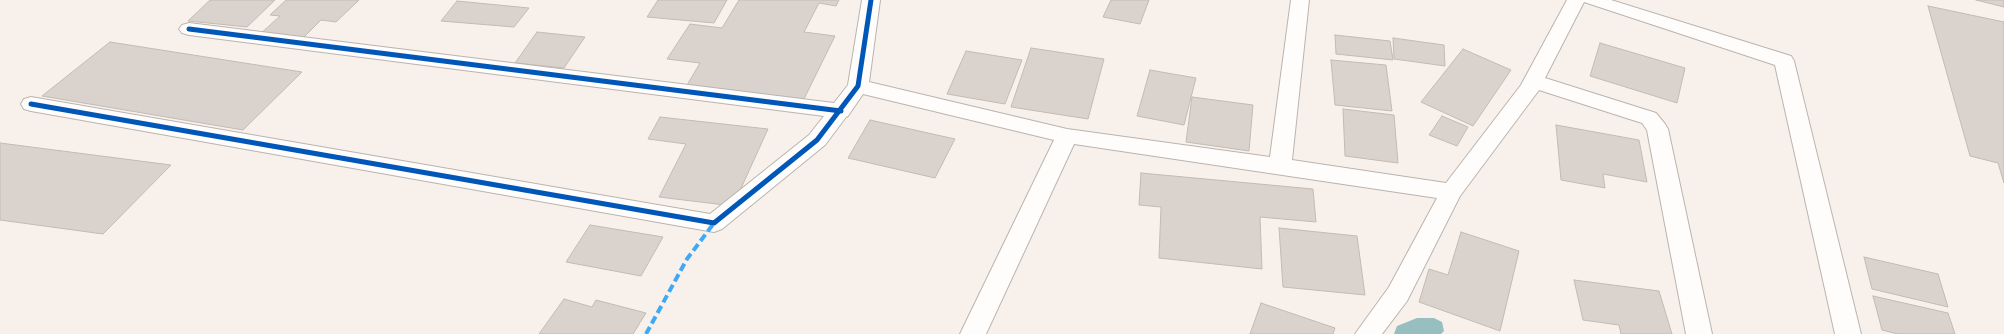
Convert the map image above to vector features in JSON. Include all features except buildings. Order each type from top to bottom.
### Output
[{"type":"street","points":[[31,104],[714,224],[816,140],[841,111],[858,86],[871,0]]},
{"type":"street","points":[[1280,166],[1300,0]]},
{"type":"street","points":[[1368,334],[1398,294],[1450,192],[1534,82],[1576,0]]},
{"type":"street","points":[[1592,0],[1784,61],[1848,334]]},
{"type":"street","points":[[189,30],[841,111]]},
{"type":"street","points":[[1534,82],[1636,113],[1649,118],[1657,129],[1699,334]]},
{"type":"street","points":[[858,86],[1066,136],[1124,143],[1450,192]]},
{"type":"street","points":[[973,334],[1066,136]]},
{"type":"water","points":[[1417,318],[1434,318],[1442,322],[1444,331],[1441,334],[1394,334],[1397,326]]},
{"type":"marked path","points":[[646,334],[687,259],[714,223]]},
{"type":"cycle path","points":[[31,104],[714,223],[817,140],[858,86],[871,0]]},
{"type":"cycle path","points":[[189,29],[841,111]]}]
